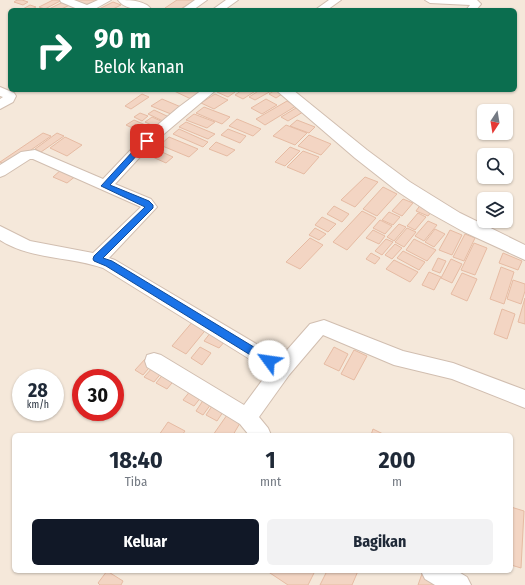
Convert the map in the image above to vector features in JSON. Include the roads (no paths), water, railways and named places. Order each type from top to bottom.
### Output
[{"type":"street","points":[[65,0],[84,8]]},
{"type":"street","points":[[88,8],[106,0]]},
{"type":"street","points":[[124,0],[142,8]]},
{"type":"street","points":[[189,8],[202,0]]},
{"type":"street","points":[[220,8],[233,0]]},
{"type":"street","points":[[323,8],[336,0]]},
{"type":"street","points":[[430,0],[473,2],[476,4],[473,8]]},
{"type":"street","points":[[0,90],[10,96],[10,99],[0,105]]},
{"type":"street","points":[[105,186],[147,141],[183,110],[207,92]]},
{"type":"street","points":[[286,92],[387,175],[441,211],[471,228],[525,253]]},
{"type":"street","points":[[0,172],[26,155],[35,154],[147,204],[149,208],[97,259]]},
{"type":"street","points":[[0,232],[16,242],[37,248],[97,259],[109,264],[282,369]]},
{"type":"street","points":[[247,417],[282,369],[316,329],[324,327],[401,359],[453,372],[501,388],[525,399]]},
{"type":"street","points":[[154,361],[247,417],[259,433]]},
{"type":"street","points":[[437,573],[459,585]]}]
